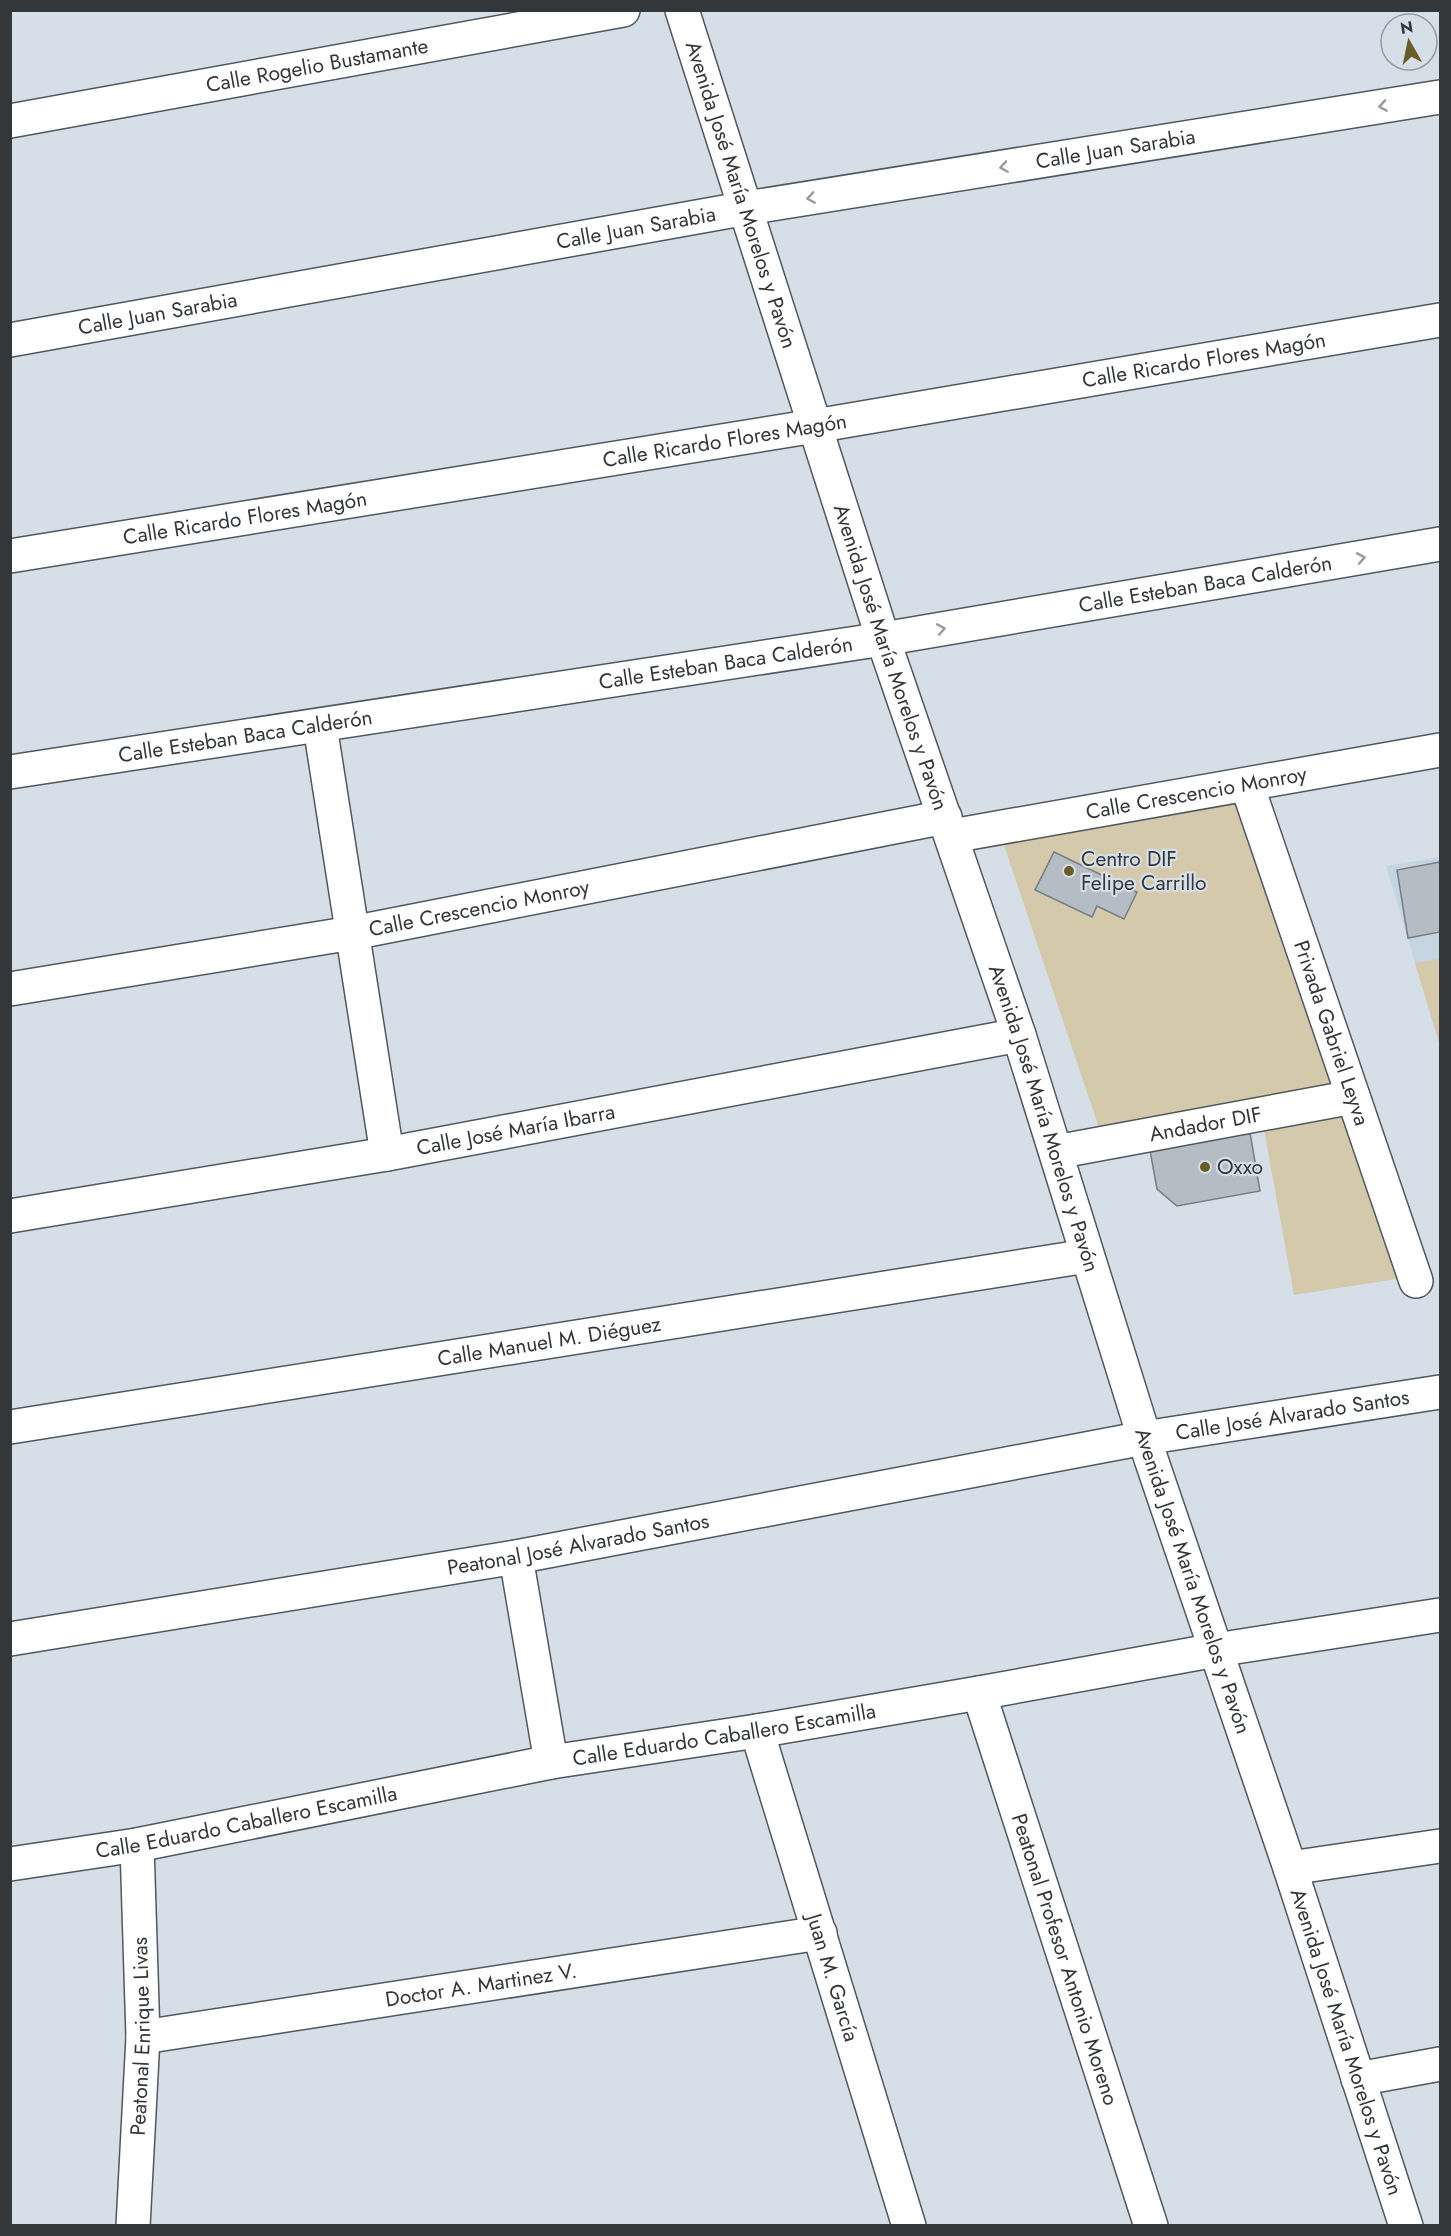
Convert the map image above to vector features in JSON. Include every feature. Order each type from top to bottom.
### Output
[{"type":"street","name":"Calle Rogelio Bustamante","points":[[10,121],[623,10]]},
{"type":"street","name":"Avenida José María Morelos y Pavón","points":[[682,10],[883,639],[1056,1152],[1144,1438],[1290,1868],[1406,2226]]},
{"type":"street","name":"Calle Juan Sarabia","points":[[10,340],[747,208],[1440,97]]},
{"type":"street","name":"Calle Ricardo Flores Magón","points":[[10,556],[815,426],[1440,320]]},
{"type":"street","name":"Calle Esteban Baca Calderón","points":[[10,771],[320,726],[883,639],[1440,544]]},
{"type":"street","points":[[320,726],[387,1154]]},
{"type":"street","name":"Calle Crescencio Monroy","points":[[10,989],[352,933],[948,827],[1247,784],[1440,750]]},
{"type":"street","name":"Privada Gabriel Leyva","points":[[1247,784],[1416,1281]]},
{"type":"street","name":"Calle José María Ibarra","points":[[10,1216],[387,1154],[1018,1035]]},
{"type":"street","name":"Andador DIF","points":[[1056,1152],[1353,1097]]},
{"type":"street","name":"Calle Manuel M. Diéguez","points":[[10,1427],[1087,1256]]},
{"type":"street","name":"Calle José Alvarado Santos","points":[[1144,1438],[1440,1392]]},
{"type":"street","name":"Peatonal José Alvarado Santos","points":[[10,1639],[516,1557],[1144,1438]]},
{"type":"street","points":[[516,1557],[551,1762]]},
{"type":"street","name":"Calle Eduardo Caballero Escamilla","points":[[10,1864],[137,1845],[551,1762],[756,1731],[979,1694],[1216,1650],[1440,1615]]},
{"type":"street","name":"Peatonal Profesor Antonio Moreno","points":[[979,1694],[1151,2226]]},
{"type":"street","name":"Juan M. García","points":[[756,1731],[909,2226]]},
{"type":"street","name":"Peatonal Enrique Livas","points":[[133,2226],[143,2037],[137,1845]]},
{"type":"street","points":[[1290,1868],[1440,1846]]},
{"type":"street","name":"Doctor A. Martinez V.","points":[[143,2037],[820,1933]]},
{"type":"street","points":[[1358,2079],[1440,2064]]},
{"type":"shaded area","points":[[1240,799],[1340,1089],[1101,1134],[1002,839]]},
{"type":"shaded area","points":[[1440,857],[1440,1046],[1386,866]]},
{"type":"shaded area","points":[[1440,959],[1440,1046],[1415,963]]},
{"type":"shaded area","points":[[1346,1108],[1403,1278],[1294,1295],[1263,1124]]},
{"type":"building","name":"Centro DIF Felipe Carrillo","points":[[1054,852],[1137,892],[1124,919],[1097,906],[1092,917],[1035,890]]},
{"type":"building","points":[[1440,862],[1440,932],[1408,938],[1397,870]]},
{"type":"building","name":"Oxxo","points":[[1249,1127],[1260,1191],[1177,1206],[1157,1189],[1149,1145]]},
{"type":"place","name":"Centro DIF Felipe Carrillo","points":[[1069,871]]},
{"type":"place","name":"Oxxo","points":[[1205,1167]]}]
